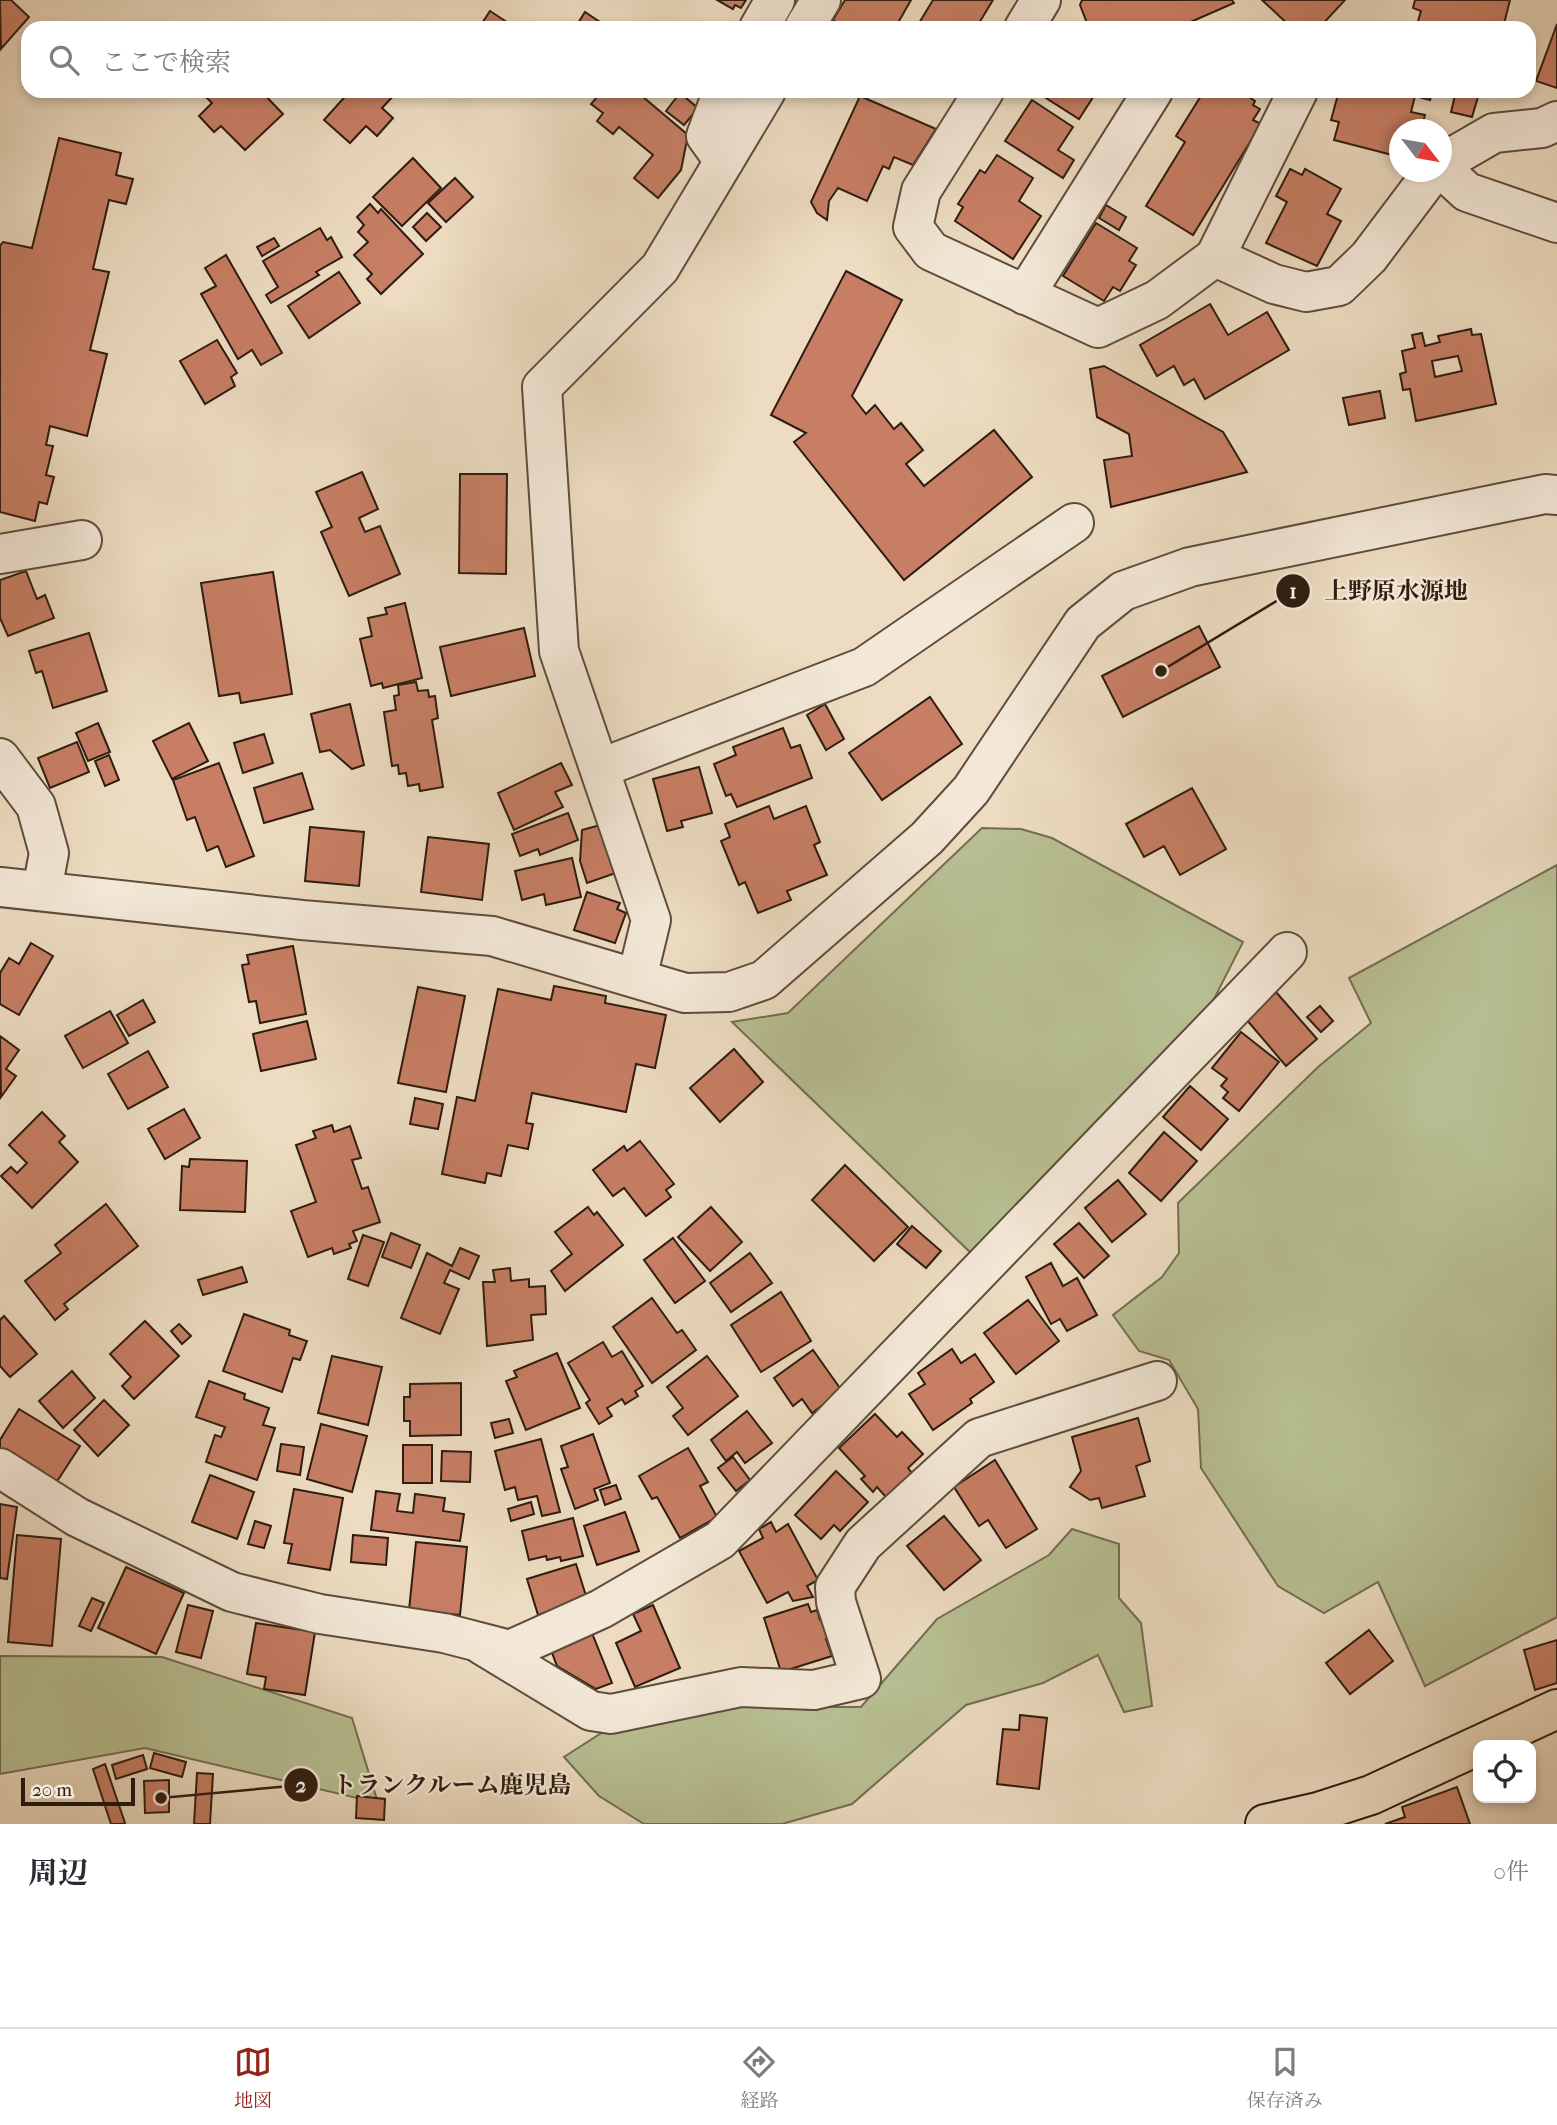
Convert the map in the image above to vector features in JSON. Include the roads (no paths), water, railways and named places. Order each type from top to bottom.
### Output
[{"type":"main road","points":[[1265,1824],[1318,1812],[1371,1795],[1557,1709]]},
{"type":"street","points":[[763,21],[775,0]]},
{"type":"street","points":[[808,21],[821,0]]},
{"type":"street","points":[[1028,21],[1041,0]]},
{"type":"street","points":[[720,98],[706,136],[724,161]]},
{"type":"street","points":[[637,978],[651,919],[559,651],[542,387],[660,268],[762,98]]},
{"type":"street","points":[[980,98],[921,191],[913,227],[931,251],[1098,328],[1157,300],[1215,257],[1294,98]]},
{"type":"street","points":[[1025,295],[1149,98]]},
{"type":"street","points":[[1452,157],[1494,133],[1542,128],[1557,121]]},
{"type":"street","points":[[1452,179],[1467,192],[1557,223]]},
{"type":"street","points":[[1215,257],[1274,284],[1306,292],[1339,286],[1368,257],[1425,182]]},
{"type":"street","points":[[0,887],[302,920],[492,936],[685,993],[729,992],[764,980],[927,838],[963,800],[1083,623],[1124,591],[1189,567],[1545,494],[1557,495]]},
{"type":"street","points":[[601,768],[864,667],[1073,523]]},
{"type":"street","points":[[0,554],[82,540]]},
{"type":"street","points":[[0,758],[36,806],[50,853],[42,890]]},
{"type":"street","points":[[0,1468],[77,1517],[232,1592],[320,1614],[444,1633],[510,1650],[601,1609],[720,1540],[1287,952]]},
{"type":"street","points":[[474,1641],[591,1711],[611,1714],[741,1687],[814,1690],[861,1679],[836,1602],[835,1587],[863,1544],[979,1438],[1157,1381]]},
{"type":"place","name":"上野原水源地","points":[[1161,671]]},
{"type":"place","name":"トランクルーム鹿児島","points":[[161,1798]]}]
